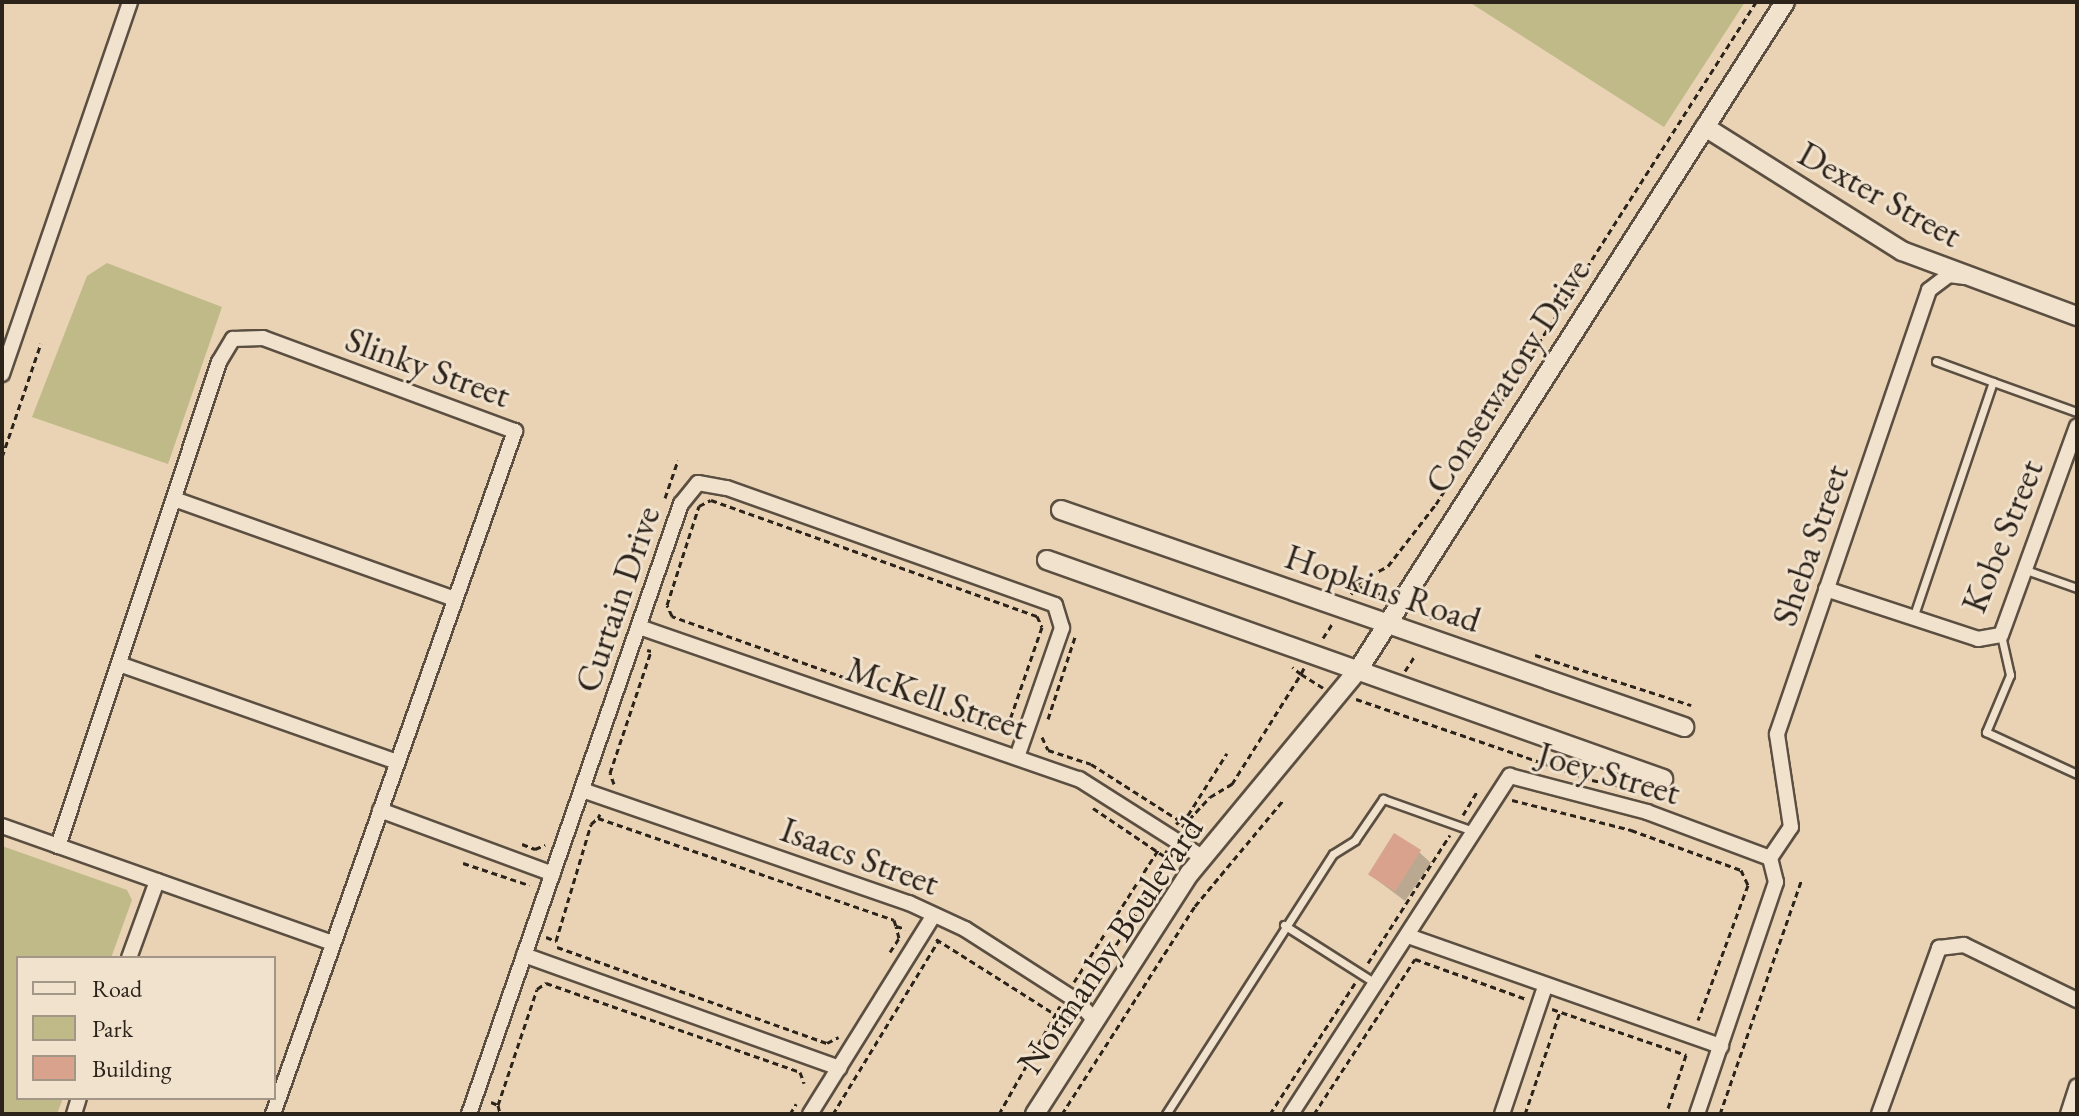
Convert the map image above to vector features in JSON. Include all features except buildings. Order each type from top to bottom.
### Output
[{"type":"street","points":[[2,374],[130,2]]},
{"type":"street","name":"Conservatory Drive","points":[[1272,777],[1358,670],[1785,2]]},
{"type":"street","name":"Dexter Street","points":[[1705,127],[1902,251],[1966,278],[2077,316]]},
{"type":"street","name":"Sheba Street","points":[[1770,858],[1791,827],[1777,734],[1826,589],[1929,290],[1949,275],[1966,278]]},
{"type":"street","name":"Slinky Street","points":[[58,846],[219,362],[233,339],[263,338],[515,431],[273,1114]]},
{"type":"street","name":"Kobe Street","points":[[1826,589],[1978,639],[2001,635],[2077,426]]},
{"type":"street","name":"Curtain Drive","points":[[469,1114],[681,504],[692,487],[707,483],[1047,601],[1060,612],[1062,628]]},
{"type":"street","points":[[174,499],[455,599]]},
{"type":"street","name":"Hopkins Road","points":[[1061,510],[1684,727]]},
{"type":"street","points":[[1047,560],[1663,779]]},
{"type":"street","name":"McKell Street","points":[[639,627],[1079,779],[1202,857]]},
{"type":"street","points":[[1017,757],[1062,628]]},
{"type":"street","points":[[119,664],[397,762]]},
{"type":"street","name":"Joey Street","points":[[1291,1114],[1510,776],[1647,812],[1770,858]]},
{"type":"street","name":"Normanby Boulevard","points":[[1035,1114],[1202,857],[1272,777]]},
{"type":"street","name":"Isaacs Street","points":[[582,790],[934,915],[965,929],[1077,1001],[1095,1020]]},
{"type":"street","points":[[380,810],[553,874]]},
{"type":"street","points":[[2,826],[333,943]]},
{"type":"street","points":[[1697,1114],[1776,882],[1770,858]]},
{"type":"street","points":[[130,956],[157,881]]},
{"type":"street","points":[[810,1114],[934,915]]},
{"type":"street","points":[[1408,936],[1545,987],[1721,1046]]},
{"type":"street","points":[[1879,1114],[1939,948],[1964,945],[2077,1000]]},
{"type":"street","points":[[524,955],[839,1068]]},
{"type":"street","points":[[1502,1114],[1545,987]]},
{"type":"street","points":[[2068,1114],[2077,1086]]},
{"type":"lane","points":[[1936,361],[2077,412]]},
{"type":"lane","points":[[1913,618],[1993,382]]},
{"type":"lane","points":[[2026,570],[2077,588]]},
{"type":"lane","points":[[2001,635],[2010,675],[1986,732],[2077,774]]},
{"type":"lane","points":[[1166,1114],[1284,925],[1333,854],[1355,840],[1383,799],[1473,831]]},
{"type":"lane","points":[[1284,925],[1377,984]]},
{"type":"path","points":[[1357,586],[1388,566],[1436,504],[1756,2]]},
{"type":"path","points":[[2,457],[41,343]]},
{"type":"path","points":[[663,505],[678,460]]},
{"type":"path","points":[[711,500],[1037,616],[1042,627],[1008,725],[996,731],[672,616],[667,605],[699,506],[711,500]]},
{"type":"path","points":[[1042,627],[1062,628],[1079,635],[1042,738],[1048,750],[1091,764],[1179,821]]},
{"type":"path","points":[[566,908],[591,824],[598,818],[606,798],[651,651],[633,644]]},
{"type":"path","points":[[1524,653],[1566,661],[1691,705]]},
{"type":"path","points":[[1065,975],[1074,982],[1158,852],[1240,772],[1301,674],[1286,662]]},
{"type":"path","points":[[1382,708],[1592,780],[1645,791]]},
{"type":"path","points":[[977,744],[983,727]]},
{"type":"path","points":[[1055,1052],[1077,1001],[1080,986],[1111,953],[1151,890],[1179,821],[1188,815],[1227,753]]},
{"type":"path","points":[[612,779],[629,789]]},
{"type":"path","points":[[1270,1114],[1478,790]]},
{"type":"path","points":[[1062,1114],[1195,906],[1284,799]]},
{"type":"path","points":[[1501,804],[1515,799],[1631,830],[1741,870],[1748,885],[1703,1012],[1698,1020],[1683,1015]]},
{"type":"path","points":[[1086,803],[1158,852]]},
{"type":"path","points":[[598,818],[894,920],[899,938],[886,961]]},
{"type":"path","points":[[521,844],[535,849],[548,844]]},
{"type":"path","points":[[463,863],[529,885]]},
{"type":"path","points":[[1720,1114],[1801,881]]},
{"type":"path","points":[[896,926],[939,940],[1055,1014],[999,1114]]},
{"type":"path","points":[[833,1114],[939,940]]},
{"type":"path","points":[[500,1114],[498,1105],[537,989],[546,983],[556,941]]},
{"type":"path","points":[[557,947],[827,1043]]},
{"type":"path","points":[[1314,1114],[1415,959],[1686,1055],[1666,1114]]},
{"type":"path","points":[[546,983],[800,1072],[806,1088]]},
{"type":"path","points":[[1525,1114],[1560,1011]]},
{"type":"path","points":[[804,1083],[827,1043],[846,1027]]},
{"type":"path","points":[[475,1097],[498,1105]]},
{"type":"path","points":[[790,1114],[798,1101]]},
{"type":"green space","points":[[1469,2],[1745,2],[1664,127]]},
{"type":"green space","points":[[107,263],[222,307],[168,464],[32,417],[87,276]]},
{"type":"green space","points":[[2,846],[127,890],[132,900],[112,956],[16,956],[16,1100],[62,1100],[57,1114],[2,1114]]}]
